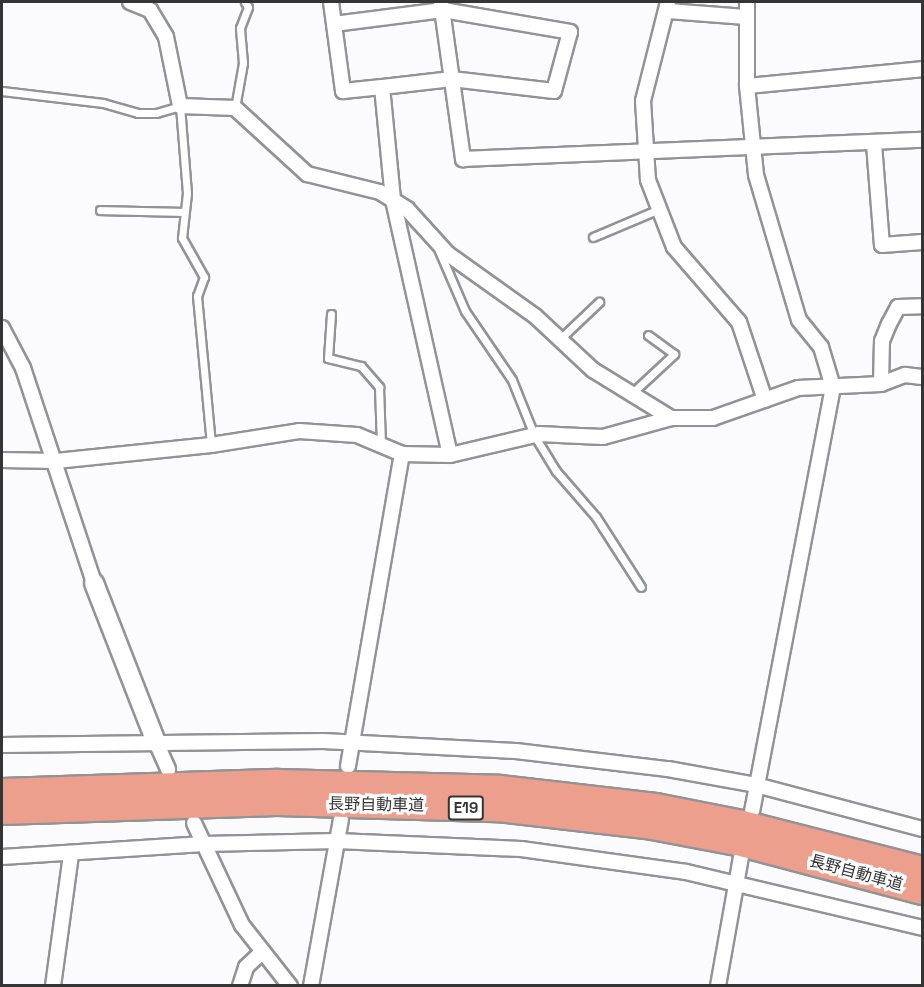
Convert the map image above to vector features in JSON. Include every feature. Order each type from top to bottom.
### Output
[{"type":"highway","name":"長野自動車道","points":[[2,790],[278,782],[500,788],[656,806],[742,823],[922,869]]},
{"type":"highway","name":"長野自動車道","points":[[2,812],[277,803],[497,809],[652,827],[737,843],[922,892]]},
{"type":"street","points":[[331,2],[334,24],[344,91],[452,79],[554,91],[570,32],[442,6],[334,24]]},
{"type":"street","points":[[747,2],[747,86],[752,148],[759,186],[799,320],[821,347],[833,387],[752,810]]},
{"type":"street","points":[[140,3],[166,37],[180,106],[235,108],[307,174],[362,185],[393,200],[448,254],[512,298],[629,395],[671,418]]},
{"type":"street","points":[[442,6],[463,159],[874,144],[922,140]]},
{"type":"street","points":[[746,17],[668,6],[643,101],[648,180],[657,210],[674,247],[739,322],[765,400]]},
{"type":"street","points":[[747,86],[922,69]]},
{"type":"street","points":[[382,87],[393,200],[450,455]]},
{"type":"street","points":[[874,144],[882,245],[922,242]]},
{"type":"street","points":[[881,384],[882,341],[889,324],[898,307],[922,306]]},
{"type":"street","points":[[2,328],[22,368],[56,460],[94,583],[168,769]]},
{"type":"street","points":[[2,460],[56,460],[211,445],[299,431],[357,435],[402,454],[450,455],[534,435],[603,437],[671,418],[713,418],[798,388],[881,384],[905,375],[922,377]]},
{"type":"street","points":[[348,766],[402,454]]},
{"type":"street","points":[[2,745],[156,742],[351,744],[516,751],[668,769],[756,785],[922,829]]},
{"type":"street","points":[[311,986],[341,820]]},
{"type":"street","points":[[194,823],[242,925],[261,953],[290,986]]},
{"type":"street","points":[[2,857],[204,844],[337,841],[521,849],[736,882],[922,928]]},
{"type":"street","points":[[52,986],[70,854]]},
{"type":"street","points":[[718,986],[741,857]]},
{"type":"street","points":[[240,986],[246,966],[261,953]]},
{"type":"lane","points":[[235,108],[243,63],[240,28],[248,7],[245,2]]},
{"type":"lane","points":[[2,91],[103,104],[138,113],[156,113],[180,106],[187,193],[182,212],[182,238],[204,278],[197,296],[211,445]]},
{"type":"lane","points":[[100,210],[182,212]]},
{"type":"lane","points":[[593,237],[657,210]]},
{"type":"lane","points":[[434,238],[445,272],[465,311],[512,380],[534,435],[556,471],[596,518],[640,587]]},
{"type":"lane","points":[[560,339],[599,302]]},
{"type":"lane","points":[[330,314],[328,358],[361,366],[379,387],[381,445]]},
{"type":"lane","points":[[629,395],[674,354],[648,335]]}]
